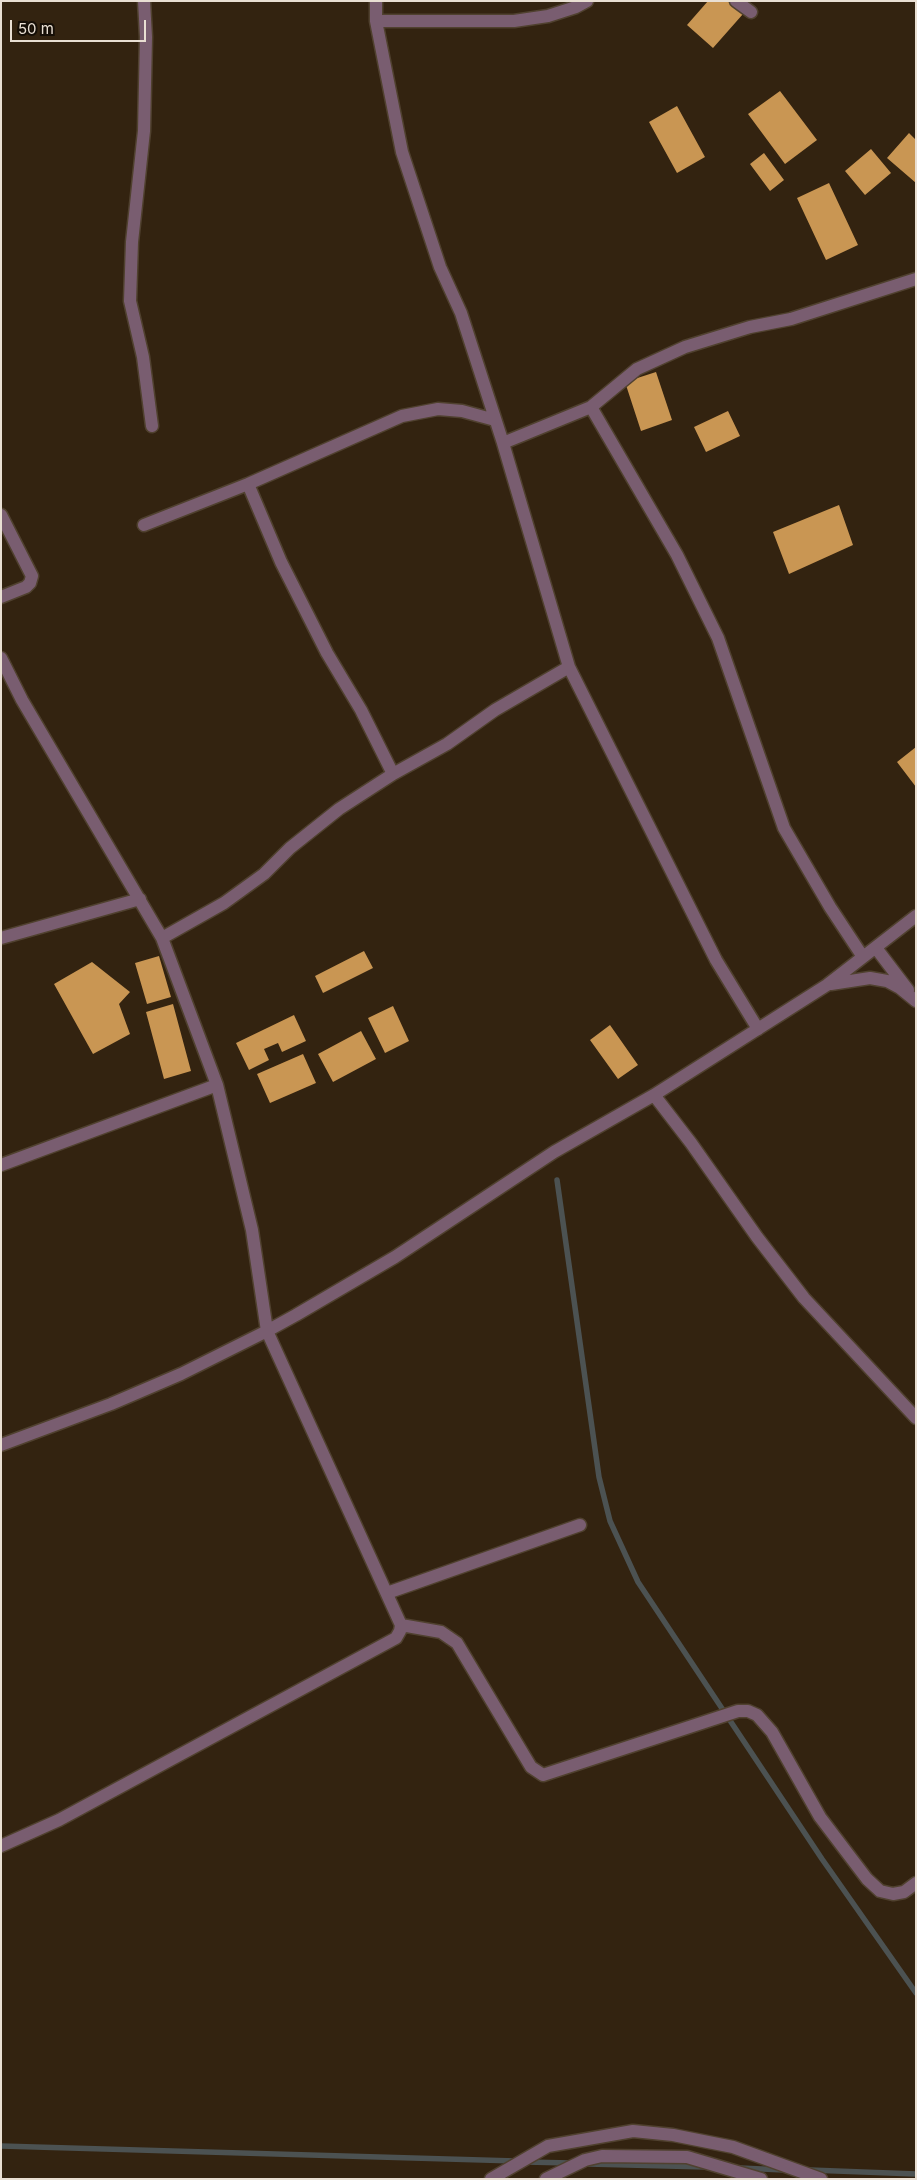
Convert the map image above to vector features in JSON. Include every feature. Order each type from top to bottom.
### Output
[{"type":"street","points":[[144,1],[146,37],[144,131],[132,242],[130,301],[143,357],[152,426]]},
{"type":"street","points":[[376,1],[376,21],[402,152],[440,268],[461,313],[503,443],[569,667],[716,960],[758,1029]]},
{"type":"street","points":[[376,21],[514,21],[548,16],[576,7],[587,1]]},
{"type":"street","points":[[736,1],[750,12]]},
{"type":"street","points":[[503,443],[591,407],[638,370],[685,347],[750,327],[791,319],[916,279]]},
{"type":"street","points":[[591,407],[678,556],[718,638],[784,828],[830,907],[864,957]]},
{"type":"street","points":[[144,525],[248,484],[402,416],[438,409],[462,411],[495,420]]},
{"type":"street","points":[[248,484],[281,562],[327,653],[361,710],[393,774]]},
{"type":"street","points":[[1,515],[32,576],[30,583],[26,587],[1,598]]},
{"type":"street","points":[[1,658],[22,700],[162,938],[217,1085],[252,1230],[267,1331],[401,1625],[396,1638],[60,1820],[1,1846]]},
{"type":"street","points":[[162,938],[224,903],[264,874],[290,848],[339,809],[393,774],[447,744],[495,710],[569,667]]},
{"type":"street","points":[[1,938],[140,899]]},
{"type":"street","points":[[1,1445],[110,1404],[181,1374],[267,1331],[395,1257],[554,1152],[654,1095],[827,985],[916,916]]},
{"type":"street","points":[[876,948],[916,1000]]},
{"type":"street","points":[[827,985],[870,978],[887,981],[916,1000]]},
{"type":"street","points":[[1,1165],[217,1085]]},
{"type":"street","points":[[654,1095],[691,1143],[757,1237],[804,1298],[916,1418]]},
{"type":"street","points":[[386,1593],[580,1524]]},
{"type":"street","points":[[401,1625],[441,1632],[457,1643],[531,1767],[544,1775],[738,1712],[748,1710],[758,1715],[772,1732],[820,1816],[867,1880],[880,1891],[893,1894],[904,1892],[916,1883]]},
{"type":"street","points":[[492,2179],[548,2146],[633,2131],[672,2135],[733,2147],[821,2179]]},
{"type":"street","points":[[546,2179],[585,2160],[602,2156],[687,2157],[761,2179]]},
{"type":"building","points":[[708,1],[729,1],[743,14],[713,48],[687,25]]},
{"type":"building","points":[[780,91],[817,140],[785,164],[748,114]]},
{"type":"building","points":[[677,106],[705,157],[677,173],[649,122]]},
{"type":"building","points":[[909,133],[916,140],[916,183],[887,158]]},
{"type":"building","points":[[871,149],[891,173],[865,195],[845,171]]},
{"type":"building","points":[[764,153],[784,180],[770,191],[750,164]]},
{"type":"building","points":[[829,183],[858,245],[826,260],[797,198]]},
{"type":"building","points":[[656,372],[672,420],[641,431],[625,382]]},
{"type":"building","points":[[728,411],[740,436],[706,452],[694,427]]},
{"type":"building","points":[[839,505],[853,545],[789,574],[773,532]]},
{"type":"building","points":[[916,747],[916,787],[897,762]]},
{"type":"building","points":[[364,951],[373,968],[323,993],[315,976]]},
{"type":"building","points":[[159,956],[171,997],[147,1004],[135,963]]},
{"type":"building","points":[[92,962],[130,992],[119,1004],[130,1034],[93,1054],[54,984]]},
{"type":"building","points":[[173,1004],[191,1071],[164,1079],[146,1012]]},
{"type":"building","points":[[393,1006],[409,1041],[385,1053],[368,1018]]},
{"type":"building","points":[[294,1015],[306,1041],[282,1052],[278,1043],[264,1049],[269,1060],[249,1070],[236,1043]]},
{"type":"building","points":[[610,1025],[638,1065],[618,1079],[590,1040]]},
{"type":"building","points":[[361,1031],[376,1059],[333,1082],[318,1054]]},
{"type":"building","points":[[303,1054],[316,1083],[270,1103],[257,1074]]},
{"type":"waterway","points":[[557,1180],[599,1477],[610,1521],[638,1582],[822,1859],[916,1993]]},
{"type":"waterway","points":[[1,2146],[516,2161]]},
{"type":"waterway","points":[[525,2162],[571,2163]]},
{"type":"waterway","points":[[588,2164],[706,2167]]},
{"type":"waterway","points":[[740,2168],[784,2170]]},
{"type":"waterway","points":[[810,2170],[916,2174]]}]
